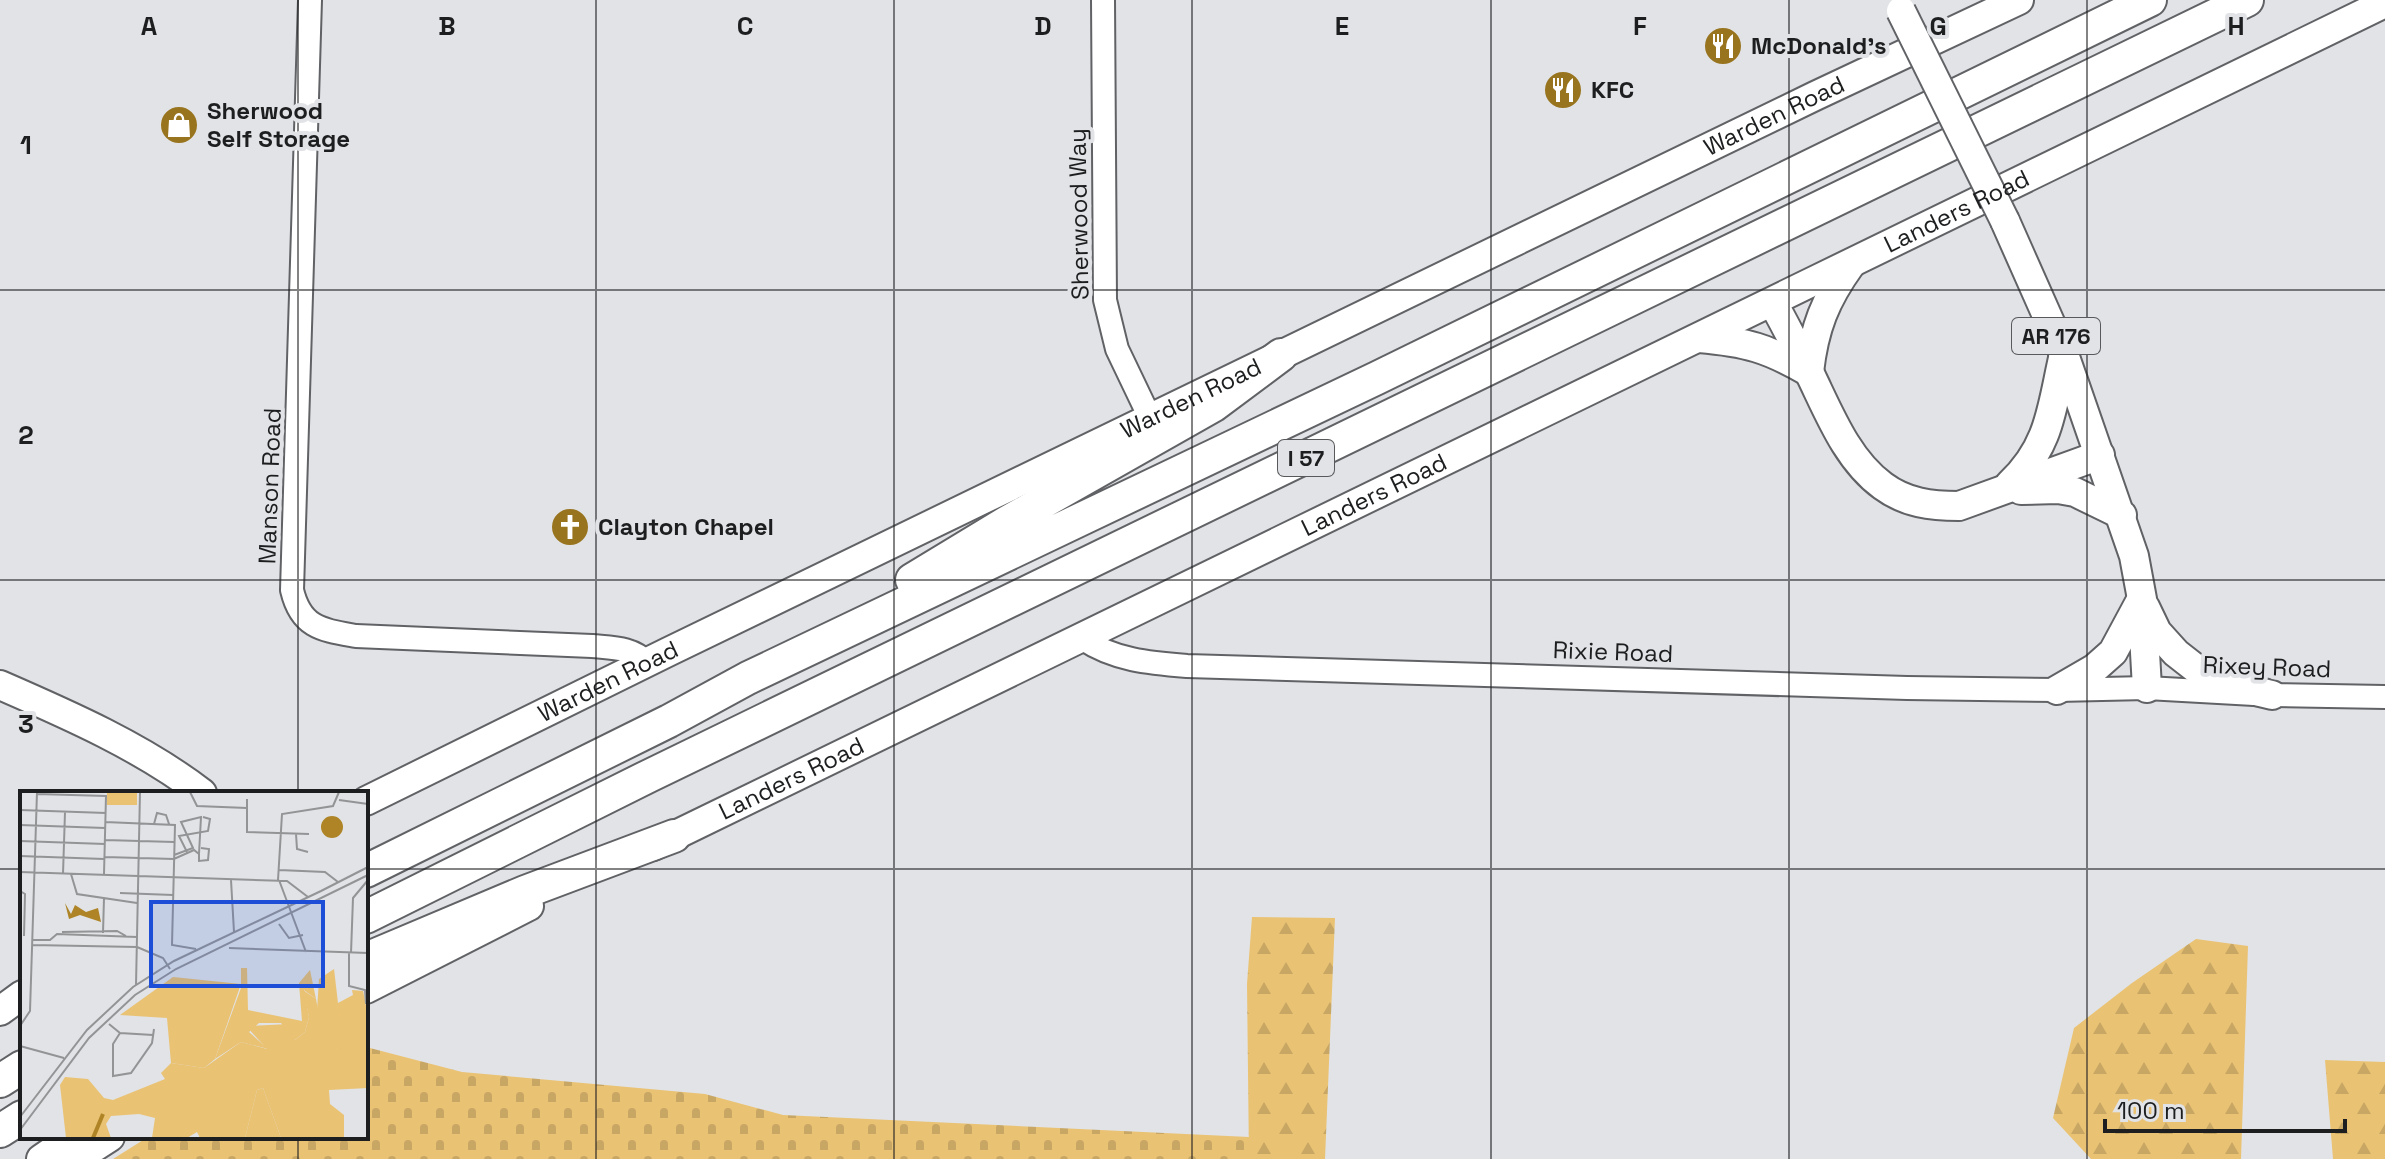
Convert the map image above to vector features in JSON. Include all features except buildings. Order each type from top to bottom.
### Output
[{"type":"highway","name":"I 57","points":[[368,870],[669,721],[748,678],[1363,385],[2150,0]]},
{"type":"highway","name":"I 57","points":[[368,916],[649,776],[2247,0]]},
{"type":"highway","points":[[748,678],[1006,523],[1214,405],[1281,355]]},
{"type":"highway","points":[[368,958],[525,892],[674,836]]},
{"type":"highway","points":[[0,1081],[20,1068]]},
{"type":"highway","points":[[0,1131],[20,1118]]},
{"type":"main road","name":"Warden Road","points":[[368,800],[2014,1]]},
{"type":"main road","name":"Landers Road","points":[[368,988],[483,928],[1083,639],[2385,3]]},
{"type":"main road","name":"AR 176","points":[[1899,5],[2005,221],[2064,354],[2100,455]]},
{"type":"main road","points":[[1809,372],[1821,314],[1851,263]]},
{"type":"main road","points":[[1773,303],[1845,442],[1867,473],[1903,498],[1934,506],[1959,506],[2100,455],[2134,556],[2142,599],[2147,688]]},
{"type":"main road","points":[[1699,338],[1737,341],[1765,349],[1809,372]]},
{"type":"main road","points":[[2004,490],[2025,471],[2046,433],[2064,354]]},
{"type":"main road","points":[[2004,490],[2058,489],[2075,492],[2122,515]]},
{"type":"main road","points":[[2057,690],[2095,668],[2113,652],[2142,599]]},
{"type":"main road","points":[[2142,599],[2157,632],[2176,653],[2199,671],[2222,683],[2272,695]]},
{"type":"main road","points":[[0,685],[47,705],[171,770],[199,791]]},
{"type":"main road","points":[[0,1011],[20,996]]},
{"type":"main road","points":[[41,1159],[70,1139]]},
{"type":"main road","points":[[76,1159],[107,1139]]},
{"type":"street","name":"Manson Road","points":[[310,0],[292,590],[295,603],[302,615],[323,630],[356,636],[592,646],[628,650],[647,663]]},
{"type":"street","name":"Sherwood Way","points":[[1103,0],[1105,300],[1117,349],[1150,418]]},
{"type":"street","name":"Rixie Road","points":[[1083,639],[1115,656],[1187,666],[2057,690],[2147,688]]},
{"type":"street","name":"Rixey Road","points":[[2147,688],[2385,697]]},
{"type":"green space","points":[[1252,917],[1335,918],[1325,1159],[1249,1159],[1247,984]]},
{"type":"green space","points":[[2196,939],[2248,946],[2241,1159],[2091,1159],[2053,1118],[2074,1028]]},
{"type":"green space","points":[[368,1048],[462,1072],[705,1094],[783,1115],[1249,1137],[1249,1159],[113,1159],[145,1139],[368,1139]]},
{"type":"green space","points":[[2325,1060],[2385,1062],[2385,1159],[2333,1159]]},
{"type":"place","name":"McDonald's","points":[[1723,46]]},
{"type":"place","name":"KFC","points":[[1563,90]]},
{"type":"place","name":"Sherwood Self Storage","points":[[179,125]]},
{"type":"place","name":"Clayton Chapel","points":[[570,527]]}]
